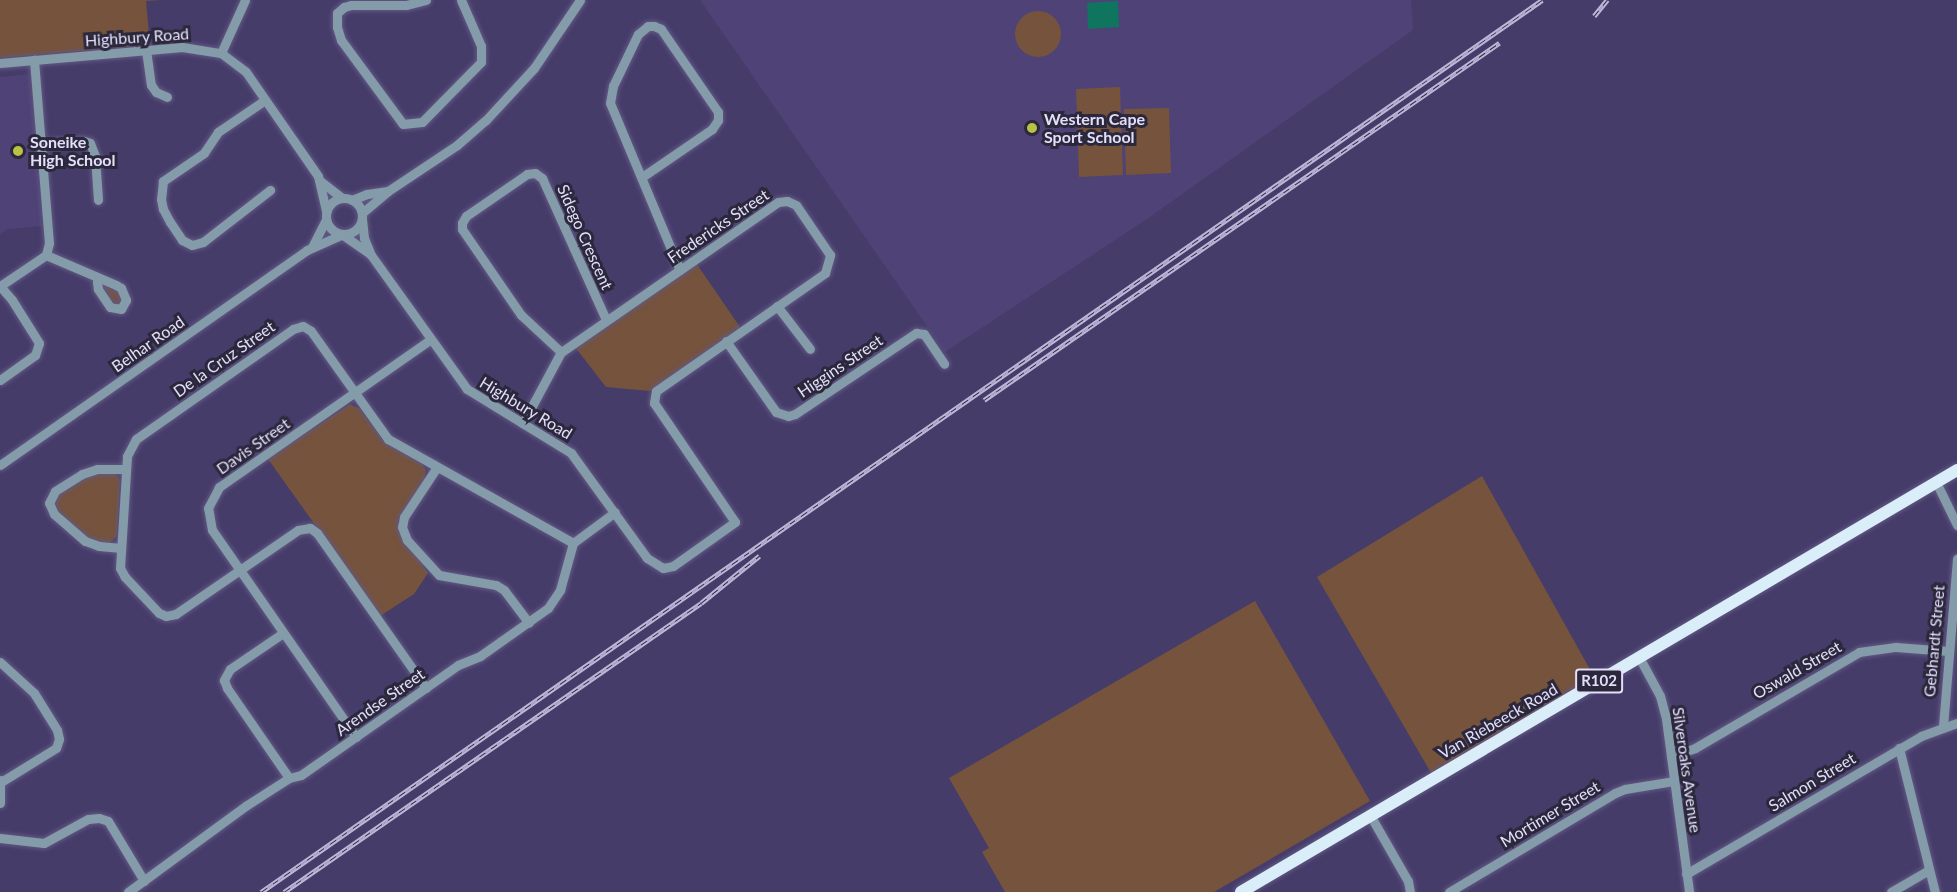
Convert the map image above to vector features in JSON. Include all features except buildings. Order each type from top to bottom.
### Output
[{"type":"main road","name":"Van Riebeeck Road","points":[[1241,892],[1957,470]]},
{"type":"street","points":[[221,53],[244,0]]},
{"type":"street","points":[[426,0],[406,5],[351,5],[337,13],[337,27],[341,40],[399,122],[403,124],[422,122],[481,62],[481,46],[461,0]]},
{"type":"street","points":[[388,190],[352,200],[342,198],[332,202],[326,216],[329,227],[341,235],[358,228],[362,216],[388,190],[424,168],[485,121],[534,68],[580,0]]},
{"type":"street","points":[[642,177],[712,129],[718,120],[718,112],[661,29],[654,26],[648,26],[638,34],[610,94],[613,113],[680,270]]},
{"type":"street","name":"Highbury Road","points":[[0,63],[146,50],[198,48],[221,53],[246,72],[320,180],[342,198]]},
{"type":"street","points":[[146,50],[151,85],[156,92],[167,97]]},
{"type":"street","points":[[0,380],[35,355],[39,343],[12,300],[0,286],[46,255],[50,243],[34,60]]},
{"type":"street","points":[[266,100],[218,132],[204,153],[163,181],[162,209],[182,240],[192,244],[203,242],[270,190]]},
{"type":"street","points":[[40,144],[84,141],[90,143],[95,156],[98,200]]},
{"type":"street","name":"Sidego Crescent","points":[[561,352],[520,315],[462,230],[464,218],[524,175],[532,173],[542,178],[606,320]]},
{"type":"street","name":"Highbury Road","points":[[320,180],[326,216]]},
{"type":"street","points":[[352,200],[362,216]]},
{"type":"street","name":"Fredericks Street","points":[[523,423],[561,352],[778,202],[790,202],[830,255],[825,273],[726,341]]},
{"type":"street","name":"Belhar Road","points":[[312,247],[326,216]]},
{"type":"street","name":"Highbury Road","points":[[362,216],[364,238],[371,255],[467,389],[571,453],[650,561],[663,568],[673,566],[735,522],[657,410],[653,399],[656,391],[726,341]]},
{"type":"street","name":"Highbury Road","points":[[341,235],[371,255]]},
{"type":"street","name":"Belhar Road","points":[[0,465],[312,247],[341,235]]},
{"type":"street","points":[[46,255],[99,278]]},
{"type":"street","points":[[777,306],[810,348]]},
{"type":"street","name":"De la Cruz Street","points":[[426,688],[315,531],[300,528],[176,614],[164,615],[125,577],[120,567],[127,456],[136,439],[296,327],[309,329],[388,439],[573,543]]},
{"type":"street","name":"Higgins Street","points":[[726,341],[776,412],[788,416],[795,414],[916,333],[924,334],[944,364]]},
{"type":"street","name":"Davis Street","points":[[356,737],[239,570],[210,525],[208,513],[212,496],[219,487],[430,340]]},
{"type":"street","points":[[437,466],[404,517],[402,528],[407,540],[432,570],[439,574],[496,585],[504,590],[529,623]]},
{"type":"street","points":[[121,548],[99,546],[85,541],[54,514],[49,503],[55,491],[82,474],[96,469],[126,469]]},
{"type":"street","points":[[1936,482],[1957,525]]},
{"type":"street","points":[[573,543],[615,512]]},
{"type":"street","name":"Arendse Street","points":[[128,892],[248,805],[289,778],[301,775],[458,665],[480,656],[529,623],[556,600],[573,543]]},
{"type":"street","name":"Gebhardt Street","points":[[1942,726],[1957,559]]},
{"type":"street","points":[[283,633],[230,669],[224,680],[227,688],[289,778]]},
{"type":"street","name":"Oswald Street","points":[[1671,756],[1695,748],[1859,652],[1896,647],[1948,651]]},
{"type":"street","name":"Silveroaks Avenue","points":[[1639,657],[1663,706],[1689,892]]},
{"type":"street","points":[[0,662],[34,693],[57,730],[59,739],[56,748],[1,781],[0,803]]},
{"type":"street","name":"Salmon Street","points":[[1686,874],[1899,748],[1942,726],[1957,723]]},
{"type":"street","points":[[1899,748],[1935,892]]},
{"type":"street","name":"Mortimer Street","points":[[1449,892],[1615,793],[1633,787],[1674,781]]},
{"type":"street","points":[[1370,815],[1408,881],[1410,892]]},
{"type":"street","points":[[0,838],[44,843],[88,819],[99,818],[108,822],[144,881]]},
{"type":"street","points":[[1891,892],[1929,870]]},
{"type":"shaded area","points":[[0,0],[160,0],[146,1],[150,45],[0,58]]},
{"type":"shaded area","name":"Western Cape Sport School","points":[[700,0],[1411,0],[1413,30],[1147,219],[945,352]]},
{"type":"shaded area","points":[[1118,1],[1119,27],[1088,29],[1087,3]]},
{"type":"shaded area","points":[[1038,11],[1054,18],[1061,34],[1054,50],[1038,57],[1022,50],[1015,34],[1022,18]]},
{"type":"shaded area","name":"Soneike High School","points":[[29,74],[42,226],[7,229],[0,234],[0,77]]},
{"type":"shaded area","points":[[1120,87],[1123,175],[1079,177],[1076,89]]},
{"type":"shaded area","points":[[1169,108],[1171,173],[1126,175],[1124,109]]},
{"type":"shaded area","points":[[696,263],[740,327],[650,391],[606,387],[575,347]]},
{"type":"shaded area","points":[[101,283],[115,288],[122,299],[119,305],[112,302]]},
{"type":"shaded area","points":[[350,404],[360,409],[384,442],[422,464],[426,470],[424,480],[398,521],[400,532],[428,573],[414,594],[380,616],[268,459]]},
{"type":"shaded area","points":[[114,473],[119,477],[120,483],[117,536],[110,543],[96,542],[85,537],[56,510],[54,499],[81,478],[92,474]]},
{"type":"shaded area","points":[[1482,476],[1597,682],[1434,778],[1317,577]]},
{"type":"shaded area","points":[[1255,601],[1370,801],[1214,892],[1005,892],[982,852],[989,848],[949,778]]},
{"type":"railway","points":[[261,892],[1542,0]]},
{"type":"railway","points":[[1594,16],[1607,0]]},
{"type":"railway","points":[[984,400],[1499,43]]},
{"type":"railway","points":[[284,892],[701,603],[759,556]]},
{"type":"place","name":"Western Cape Sport School","points":[[1032,128]]},
{"type":"place","name":"Soneike High School","points":[[18,151]]}]
